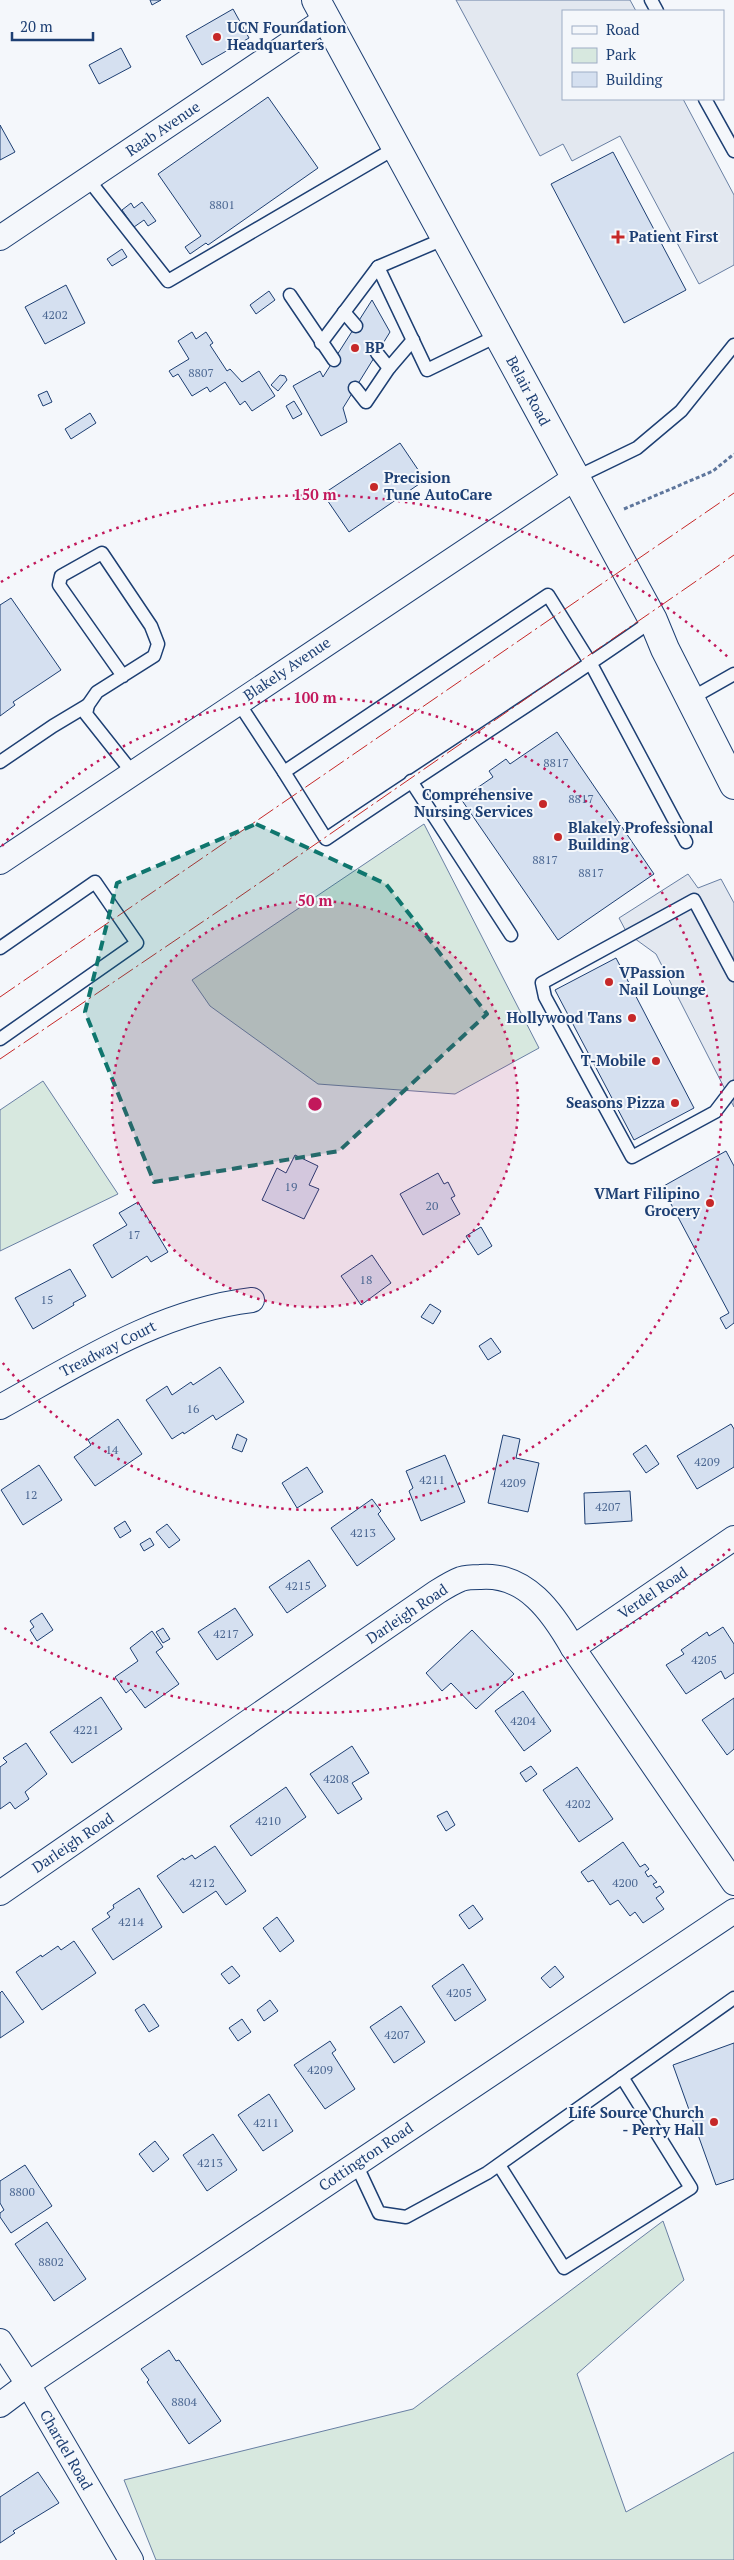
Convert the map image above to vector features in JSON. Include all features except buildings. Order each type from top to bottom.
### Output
[{"type":"highway","name":"Belair Road","points":[[321,10],[653,620],[665,649],[734,784]]},
{"type":"street","name":"Raab Avenue","points":[[0,238],[88,179],[321,10]]},
{"type":"street","name":"Blakely Avenue","points":[[0,862],[132,772],[576,478]]},
{"type":"street","name":"Treadway Court","points":[[0,1407],[145,1328],[221,1303],[252,1300]]},
{"type":"street","name":"Verdel Road","points":[[573,1648],[734,1538]]},
{"type":"street","name":"Darleigh Road","points":[[0,1893],[437,1592],[462,1578],[490,1576],[517,1583],[539,1598],[557,1621],[573,1648],[734,1883]]},
{"type":"street","name":"Cottington Road","points":[[0,2405],[28,2384],[734,1911]]},
{"type":"street","name":"Chardel Road","points":[[0,2341],[28,2384],[131,2560]]},
{"type":"lane","points":[[706,100],[734,151]]},
{"type":"lane","points":[[88,179],[168,281],[397,148]]},
{"type":"lane","points":[[321,343],[378,267],[446,238]]},
{"type":"lane","points":[[378,267],[427,370],[499,336]]},
{"type":"lane","points":[[290,295],[334,360]]},
{"type":"lane","points":[[344,312],[356,326]]},
{"type":"lane","points":[[355,388],[366,402],[389,368],[413,340]]},
{"type":"lane","points":[[576,478],[637,448],[681,411],[734,345]]},
{"type":"lane","points":[[377,353],[389,368]]},
{"type":"lane","points":[[123,676],[59,585],[62,576],[102,553],[151,626],[158,644],[154,656],[123,676],[97,692],[88,705],[86,714],[132,772]]},
{"type":"lane","points":[[284,772],[548,594],[590,664],[686,842]]},
{"type":"lane","points":[[238,702],[326,839],[590,664],[653,620]]},
{"type":"lane","points":[[690,699],[734,674]]},
{"type":"lane","points":[[0,762],[88,705]]},
{"type":"lane","points":[[411,781],[511,935]]},
{"type":"lane","points":[[0,948],[95,882],[137,943],[0,1039]]},
{"type":"lane","points":[[733,972],[694,900],[542,983],[545,996],[632,1157],[715,1112],[734,1087]]},
{"type":"lane","points":[[356,2164],[379,2213],[406,2217],[499,2164],[734,1998]]},
{"type":"lane","points":[[499,2164],[564,2268],[691,2188],[622,2078]]},
{"type":"path","points":[[598,519],[713,471],[734,454]]},
{"type":"highlighted area","points":[[256,824],[386,884],[487,1014],[339,1151],[154,1182],[85,1012],[117,883]]},
{"type":"green space","points":[[424,824],[539,1048],[455,1094],[318,1084],[210,1006],[192,980]]},
{"type":"green space","points":[[43,1081],[118,1194],[0,1251],[0,1110]]},
{"type":"green space","points":[[663,2221],[684,2280],[577,2374],[626,2512],[734,2452],[734,2560],[156,2560],[124,2480],[413,2409]]},
{"type":"shaded area","points":[[456,0],[630,0],[635,10],[562,10],[562,100],[684,100],[734,195],[734,265],[699,284],[620,136],[572,161],[563,144],[540,156]]},
{"type":"shaded area","points":[[688,874],[698,888],[721,879],[734,903],[734,1107],[656,954],[627,933],[619,918]]},
{"type":"power","points":[[0,997],[734,493]]},
{"type":"power","points":[[0,1059],[223,908],[734,555]]},
{"type":"place","name":"UCN Foundation Headquarters","points":[[217,37]]},
{"type":"place","name":"Patient First","points":[[618,237]]},
{"type":"place","name":"BP","points":[[355,348]]},
{"type":"place","name":"Precision Tune AutoCare","points":[[374,487]]},
{"type":"place","name":"Comprehensive Nursing Services","points":[[543,804]]},
{"type":"place","name":"Blakely Professional Building","points":[[558,837]]},
{"type":"place","name":"VPassion Nail Lounge","points":[[609,982]]},
{"type":"place","name":"Hollywood Tans","points":[[632,1018]]},
{"type":"place","name":"T-Mobile","points":[[656,1061]]},
{"type":"place","name":"Seasons Pizza","points":[[675,1103]]},
{"type":"place","name":"VMart Filipino Grocery","points":[[710,1203]]},
{"type":"place","name":"Life Source Church - Perry Hall","points":[[714,2122]]}]
